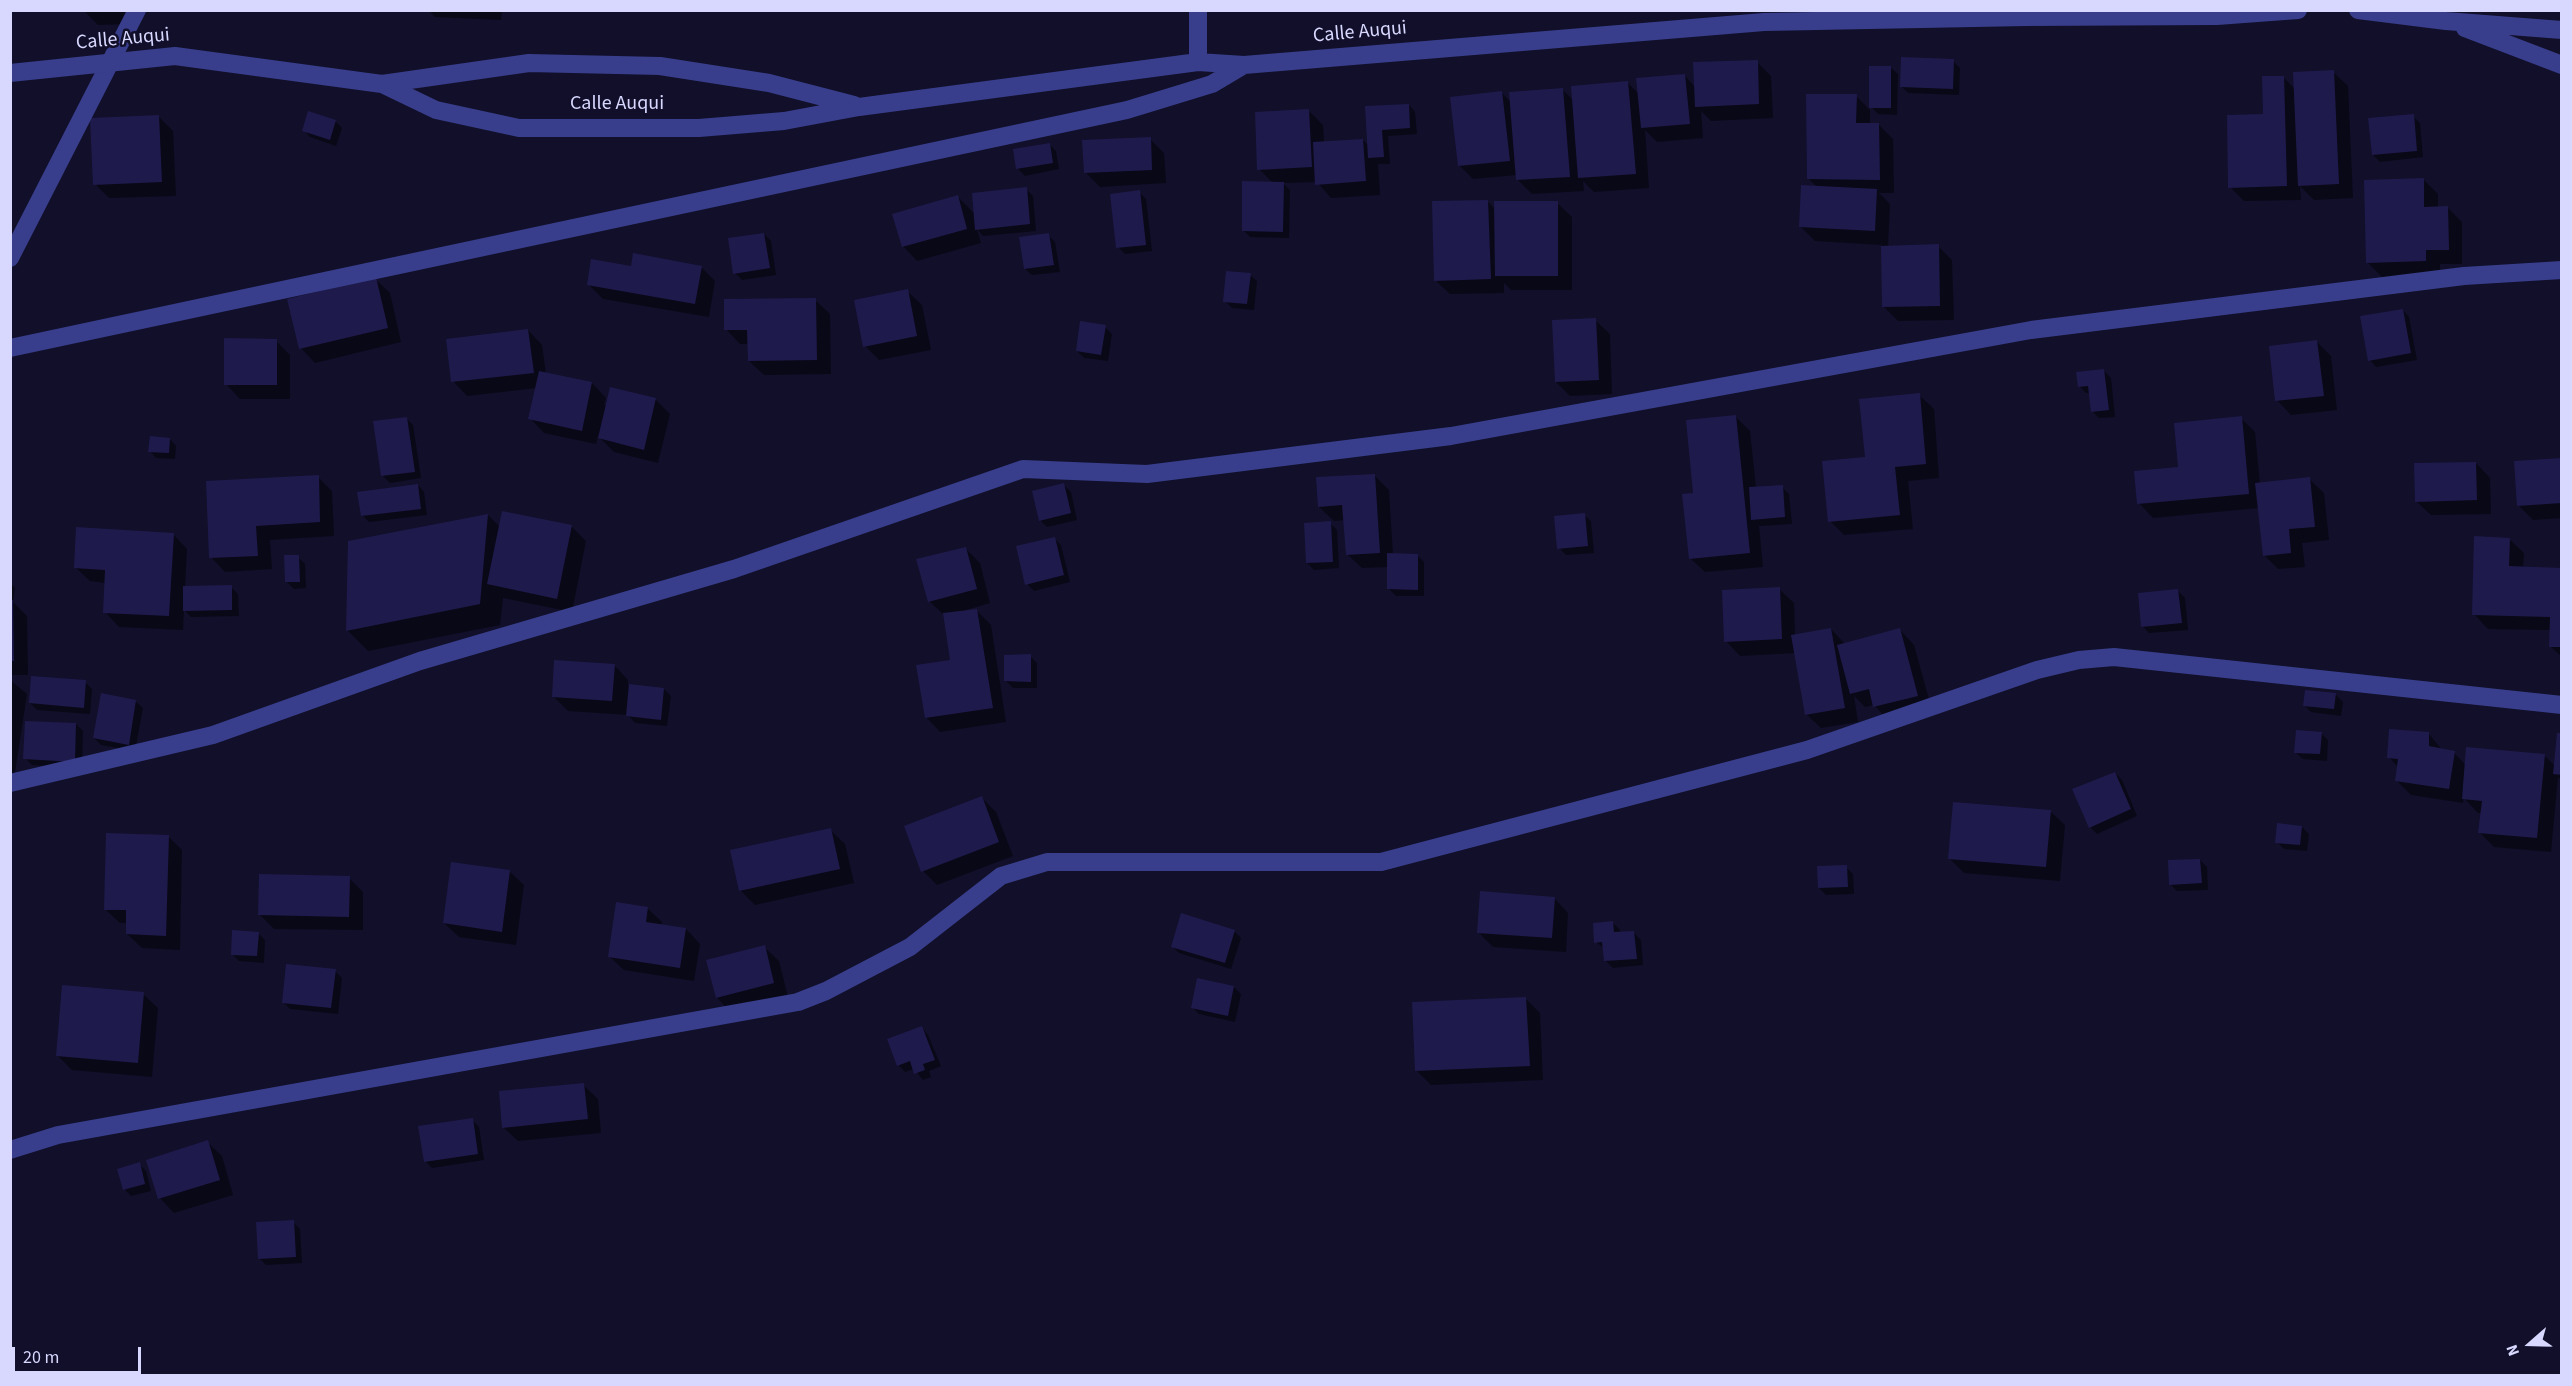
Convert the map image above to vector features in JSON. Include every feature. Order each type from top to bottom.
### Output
[{"type":"street","points":[[10,258],[137,10]]},
{"type":"street","points":[[1198,10],[1198,62]]},
{"type":"street","name":"Calle Auqui","points":[[381,84],[436,110],[519,128],[699,128],[784,121],[859,106],[1198,62],[1244,65],[1764,16],[2027,14],[2217,16],[2298,10]]},
{"type":"street","points":[[2358,10],[2446,21],[2562,30]]},
{"type":"street","points":[[2446,21],[2562,65]]},
{"type":"street","name":"Calle Auqui","points":[[10,73],[175,56],[381,84],[529,63],[660,66],[769,83],[859,106]]},
{"type":"street","points":[[10,348],[1127,110],[1212,84],[1244,65]]},
{"type":"street","points":[[10,783],[213,735],[420,661],[734,569],[1023,469],[1147,474],[1451,436],[2031,330],[2464,276],[2562,270]]},
{"type":"street","points":[[10,1150],[58,1135],[798,1002],[826,991],[910,947],[1001,876],[1047,862],[1381,862],[1807,750],[2037,670],[2079,660],[2114,657],[2562,705]]},
{"type":"building","points":[[1901,57],[1954,59],[1953,89],[1900,87]]},
{"type":"building","points":[[1758,60],[1759,104],[1695,107],[1693,62]]},
{"type":"building","points":[[1869,66],[1891,66],[1891,108],[1869,108]]},
{"type":"building","points":[[2334,70],[2339,184],[2298,186],[2293,72]]},
{"type":"building","points":[[1685,74],[1690,124],[1641,128],[1636,78]]},
{"type":"building","points":[[2262,76],[2284,76],[2287,186],[2228,188],[2227,115],[2263,114]]},
{"type":"building","points":[[1628,81],[1636,174],[1578,178],[1571,86]]},
{"type":"building","points":[[1563,88],[1570,177],[1516,180],[1509,92]]},
{"type":"building","points":[[1502,91],[1510,161],[1458,166],[1450,97]]},
{"type":"building","points":[[1806,94],[1857,94],[1856,123],[1879,123],[1880,180],[1807,179]]},
{"type":"building","points":[[1409,104],[1410,128],[1382,130],[1384,157],[1368,158],[1365,106]]},
{"type":"building","points":[[1309,109],[1312,167],[1257,170],[1255,112]]},
{"type":"building","points":[[308,111],[336,120],[330,140],[302,131]]},
{"type":"building","points":[[2414,114],[2417,151],[2372,155],[2368,118]]},
{"type":"building","points":[[159,115],[162,182],[93,185],[90,118]]},
{"type":"building","points":[[1151,137],[1152,170],[1084,173],[1082,140]]},
{"type":"building","points":[[1363,139],[1366,181],[1315,185],[1313,142]]},
{"type":"building","points":[[1050,143],[1053,163],[1016,169],[1013,149]]},
{"type":"building","points":[[2424,178],[2424,207],[2448,206],[2449,250],[2426,250],[2426,261],[2366,263],[2364,180]]},
{"type":"building","points":[[1242,181],[1284,182],[1283,232],[1242,231]]},
{"type":"building","points":[[1801,185],[1877,189],[1875,231],[1799,227]]},
{"type":"building","points":[[1027,187],[1030,224],[975,230],[972,193]]},
{"type":"building","points":[[1140,190],[1146,245],[1116,248],[1110,194]]},
{"type":"building","points":[[958,195],[967,229],[902,247],[892,214]]},
{"type":"building","points":[[1488,200],[1491,279],[1434,281],[1432,201]]},
{"type":"building","points":[[1494,201],[1558,201],[1558,276],[1495,276]]},
{"type":"building","points":[[764,233],[770,268],[733,274],[728,238]]},
{"type":"building","points":[[1049,233],[1054,265],[1024,269],[1019,237]]},
{"type":"building","points":[[1939,244],[1940,306],[1882,307],[1881,246]]},
{"type":"building","points":[[633,253],[702,266],[695,304],[587,285],[591,259],[631,266]]},
{"type":"building","points":[[1226,271],[1251,273],[1247,304],[1223,302]]},
{"type":"building","points":[[376,277],[388,328],[299,349],[287,299]]},
{"type":"building","points":[[908,289],[917,336],[863,347],[854,300]]},
{"type":"building","points":[[816,298],[817,360],[748,361],[747,330],[724,330],[724,299]]},
{"type":"building","points":[[2403,309],[2411,353],[2368,361],[2360,316]]},
{"type":"building","points":[[1596,318],[1599,380],[1555,382],[1552,320]]},
{"type":"building","points":[[1080,321],[1106,325],[1101,355],[1076,351]]},
{"type":"building","points":[[528,329],[534,373],[451,382],[446,339]]},
{"type":"building","points":[[224,338],[277,339],[277,385],[224,385]]},
{"type":"building","points":[[2317,340],[2324,396],[2275,401],[2269,346]]},
{"type":"building","points":[[2104,369],[2109,410],[2091,412],[2088,386],[2078,387],[2076,372]]},
{"type":"building","points":[[539,371],[592,382],[582,431],[528,419]]},
{"type":"building","points":[[610,387],[656,398],[644,450],[598,438]]},
{"type":"building","points":[[1920,393],[1926,464],[1895,467],[1900,515],[1828,522],[1822,461],[1865,457],[1859,399]]},
{"type":"building","points":[[1736,415],[1750,553],[1689,559],[1682,494],[1693,493],[1686,420]]},
{"type":"building","points":[[2242,416],[2249,494],[2137,504],[2134,471],[2178,467],[2174,423]]},
{"type":"building","points":[[407,417],[415,472],[381,476],[373,421]]},
{"type":"building","points":[[150,436],[170,438],[169,453],[148,452]]},
{"type":"building","points":[[2562,458],[2562,503],[2517,506],[2514,461]]},
{"type":"building","points":[[2476,462],[2477,500],[2415,502],[2414,463]]},
{"type":"building","points":[[1375,474],[1380,553],[1346,555],[1342,505],[1318,507],[1316,477]]},
{"type":"building","points":[[319,475],[320,522],[256,526],[258,556],[209,558],[206,481]]},
{"type":"building","points":[[2310,477],[2315,527],[2289,529],[2291,553],[2263,556],[2255,483]]},
{"type":"building","points":[[1064,483],[1071,513],[1039,521],[1032,491]]},
{"type":"building","points":[[418,484],[421,509],[361,516],[357,492]]},
{"type":"building","points":[[1783,485],[1785,517],[1751,520],[1749,487]]},
{"type":"building","points":[[502,511],[572,525],[557,599],[487,584]]},
{"type":"building","points":[[1585,513],[1588,546],[1557,549],[1554,516]]},
{"type":"building","points":[[488,514],[480,604],[346,631],[348,541]]},
{"type":"building","points":[[1331,521],[1333,562],[1306,563],[1304,523]]},
{"type":"building","points":[[76,527],[174,533],[169,616],[103,613],[105,570],[74,568]]},
{"type":"building","points":[[2474,536],[2510,538],[2509,566],[2562,568],[2562,647],[2549,647],[2550,617],[2472,615]]},
{"type":"building","points":[[1055,537],[1064,575],[1025,585],[1016,546]]},
{"type":"building","points":[[966,547],[977,589],[928,602],[916,559]]},
{"type":"building","points":[[1387,553],[1418,554],[1418,590],[1387,589]]},
{"type":"building","points":[[284,555],[299,555],[300,582],[285,582]]},
{"type":"building","points":[[232,585],[232,610],[183,611],[183,586]]},
{"type":"building","points":[[1780,587],[1782,639],[1724,642],[1722,590]]},
{"type":"building","points":[[2178,589],[2182,623],[2141,627],[2138,593]]},
{"type":"building","points":[[10,600],[13,600],[14,661],[10,661]]},
{"type":"building","points":[[977,609],[993,708],[925,718],[916,665],[950,660],[943,613]]},
{"type":"building","points":[[1831,628],[1845,708],[1805,715],[1791,635]]},
{"type":"building","points":[[1900,628],[1918,696],[1873,707],[1869,689],[1850,694],[1837,645]]},
{"type":"building","points":[[1031,654],[1031,682],[1004,681],[1004,655]]},
{"type":"building","points":[[554,660],[615,664],[612,701],[552,697]]},
{"type":"building","points":[[31,676],[86,680],[84,708],[29,703]]},
{"type":"building","points":[[629,684],[664,688],[661,720],[626,716]]},
{"type":"building","points":[[2305,690],[2336,693],[2334,709],[2303,706]]},
{"type":"building","points":[[101,693],[136,700],[129,745],[93,738]]},
{"type":"building","points":[[25,721],[76,723],[75,762],[23,759]]},
{"type":"building","points":[[2389,729],[2429,732],[2429,746],[2455,751],[2449,789],[2395,781],[2398,759],[2387,758]]},
{"type":"building","points":[[2296,730],[2322,732],[2320,754],[2294,753]]},
{"type":"building","points":[[2557,733],[2562,733],[2562,775],[2553,774]]},
{"type":"building","points":[[2466,747],[2545,754],[2537,838],[2478,833],[2482,801],[2462,799]]},
{"type":"building","points":[[2115,772],[2131,809],[2089,828],[2072,789]]},
{"type":"building","points":[[982,796],[999,842],[921,872],[904,826]]},
{"type":"building","points":[[1953,802],[2051,810],[2046,867],[1948,859]]},
{"type":"building","points":[[2277,823],[2302,826],[2300,845],[2275,843]]},
{"type":"building","points":[[831,828],[840,869],[739,891],[730,850]]},
{"type":"building","points":[[106,833],[169,835],[166,936],[126,934],[126,910],[104,910]]},
{"type":"building","points":[[2200,859],[2202,883],[2169,885],[2168,860]]},
{"type":"building","points":[[451,862],[510,870],[502,932],[443,923]]},
{"type":"building","points":[[1847,865],[1848,887],[1818,888],[1817,866]]},
{"type":"building","points":[[259,874],[350,876],[349,917],[258,915]]},
{"type":"building","points":[[1480,891],[1555,897],[1552,938],[1477,933]]},
{"type":"building","points":[[616,902],[648,907],[646,922],[686,928],[680,968],[608,957]]},
{"type":"building","points":[[1181,913],[1235,930],[1225,963],[1171,947]]},
{"type":"building","points":[[1613,921],[1614,932],[1634,931],[1637,959],[1604,961],[1602,942],[1594,943],[1593,923]]},
{"type":"building","points":[[232,930],[259,932],[257,956],[231,955]]},
{"type":"building","points":[[765,945],[774,983],[716,998],[706,960]]},
{"type":"building","points":[[286,964],[336,969],[331,1008],[282,1003]]},
{"type":"building","points":[[1197,978],[1234,986],[1228,1016],[1191,1008]]},
{"type":"building","points":[[62,985],[144,992],[138,1063],[56,1056]]},
{"type":"building","points":[[1526,997],[1530,1066],[1415,1071],[1412,1002]]},
{"type":"building","points":[[922,1026],[935,1060],[923,1064],[925,1070],[914,1074],[910,1061],[897,1066],[887,1039]]},
{"type":"building","points":[[584,1083],[588,1119],[502,1128],[499,1091]]},
{"type":"building","points":[[473,1118],[478,1154],[424,1162],[418,1126]]},
{"type":"building","points":[[208,1140],[220,1180],[158,1199],[146,1160]]},
{"type":"building","points":[[140,1162],[145,1184],[123,1190],[117,1169]]},
{"type":"building","points":[[294,1220],[296,1257],[258,1259],[256,1222]]}]
